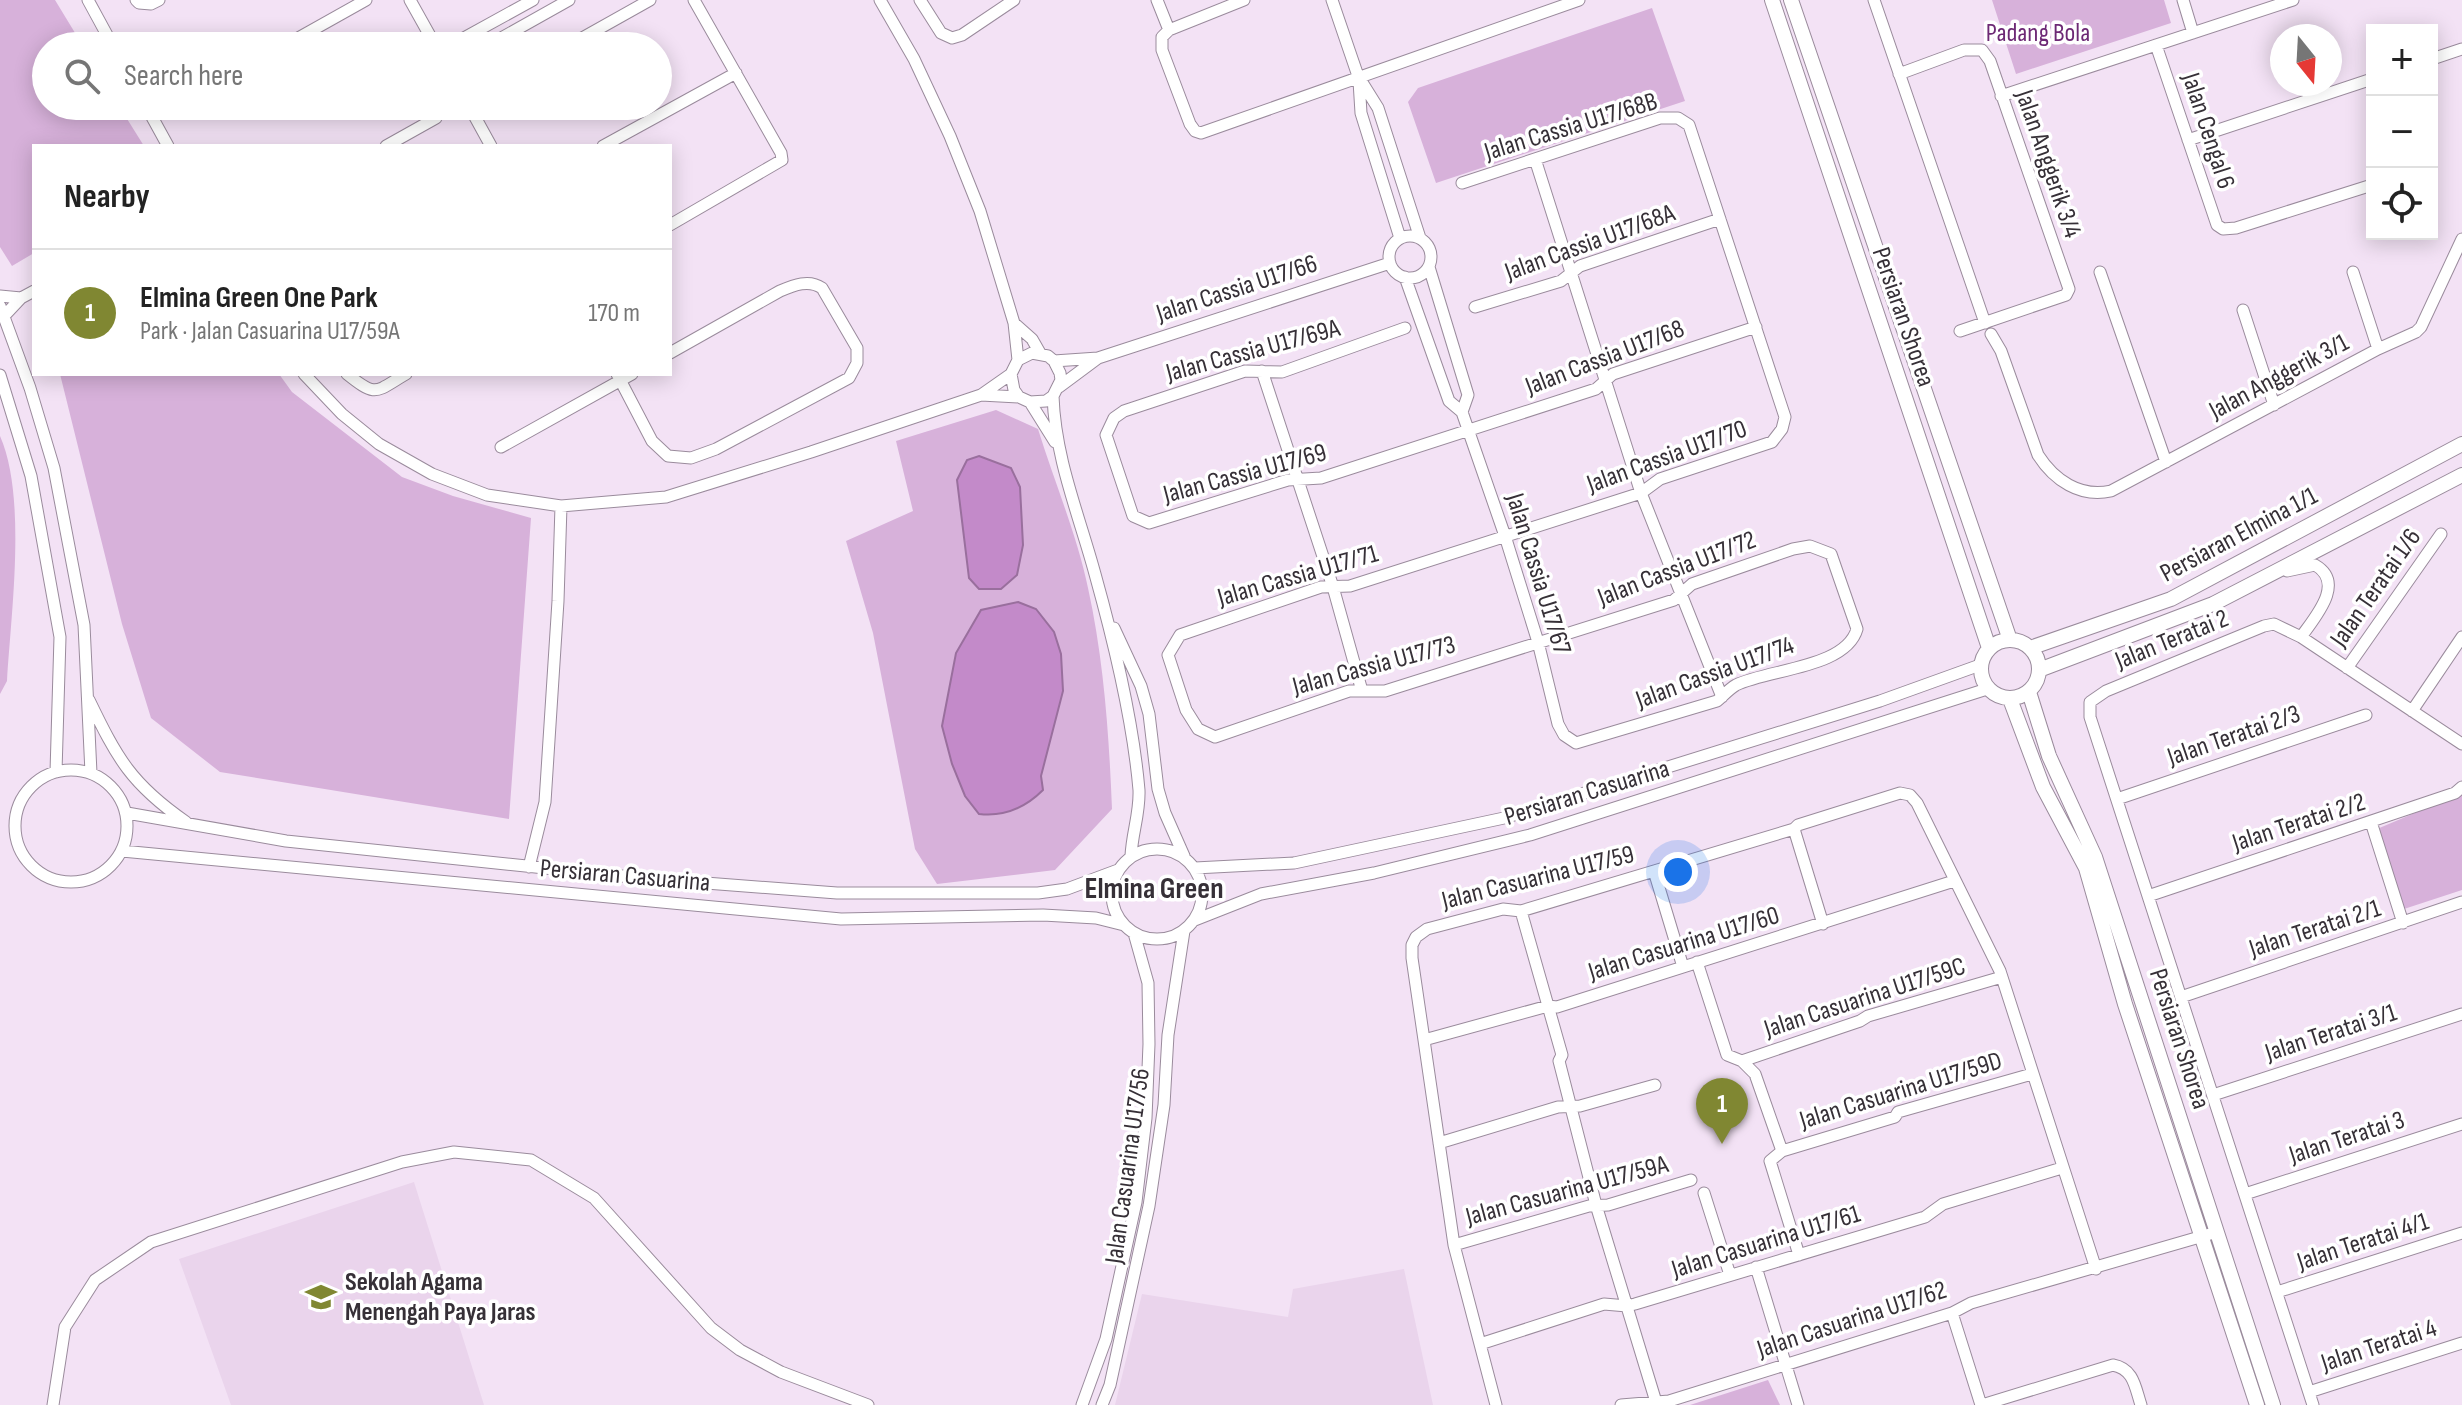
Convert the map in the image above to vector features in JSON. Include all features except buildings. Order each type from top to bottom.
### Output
[{"type":"main road","name":"Persiaran Shorea","points":[[1772,0],[1989,648]]},
{"type":"main road","name":"Persiaran Shorea","points":[[1791,0],[2010,640]]},
{"type":"main road","name":"Persiaran Elmina 1/1","points":[[2030,648],[2171,599],[2462,444]]},
{"type":"main road","name":"Persiaran Elmina 1/1","points":[[2039,670],[2213,604],[2462,475]]},
{"type":"main road","points":[[2010,640],[2030,648],[2037,658],[2039,670],[2029,692],[2010,699],[2001,698],[1987,689],[1980,665],[1989,648],[2010,640]]},
{"type":"main road","name":"Persiaran Shorea","points":[[2029,692],[2049,756],[2095,857],[2210,1234],[2257,1405]]},
{"type":"main road","name":"Persiaran Shorea","points":[[2010,699],[2043,787],[2086,868],[2125,1004],[2273,1405]]},
{"type":"street","points":[[88,0],[105,32]]},
{"type":"street","points":[[138,2],[151,4],[159,0]]},
{"type":"street","points":[[309,32],[366,0]]},
{"type":"street","points":[[410,0],[426,32]]},
{"type":"street","points":[[478,32],[533,0]]},
{"type":"street","points":[[512,32],[569,0]]},
{"type":"street","points":[[593,32],[650,0]]},
{"type":"street","points":[[672,224],[782,160],[781,153],[694,0]]},
{"type":"street","points":[[306,376],[342,414],[379,444],[432,474],[487,495],[561,506],[666,497],[981,395],[1011,374],[1018,360],[1014,323],[980,211],[950,136],[914,59],[880,0]]},
{"type":"street","points":[[920,0],[941,33],[952,38],[962,35],[1014,0]]},
{"type":"street","points":[[1157,0],[1165,33],[1162,50],[1195,131],[1201,133],[1579,0]]},
{"type":"street","points":[[1165,33],[1244,0]]},
{"type":"street","points":[[1332,0],[1358,76],[1378,108],[1420,238]]},
{"type":"street","points":[[1874,0],[1985,323],[1960,331]]},
{"type":"street","points":[[2183,0],[2193,33]]},
{"type":"street","points":[[2001,96],[2289,1]]},
{"type":"street","name":"Jalan Cengal 6","points":[[2156,45],[2217,225],[2223,229],[2236,228],[2366,187]]},
{"type":"street","points":[[2438,57],[2462,49]]},
{"type":"street","name":"Jalan Anggerik 3/4","points":[[1899,74],[1964,50],[1982,50],[1990,61],[2069,289],[2066,295],[1985,323]]},
{"type":"street","points":[[672,108],[736,73]]},
{"type":"street","points":[[1358,76],[1361,113],[1400,238]]},
{"type":"street","points":[[2188,140],[2366,81]]},
{"type":"street","name":"Jalan Cassia U17/68B","points":[[1462,183],[1660,118],[1678,118],[1689,125],[1756,327]]},
{"type":"street","points":[[154,120],[167,144]]},
{"type":"street","points":[[390,144],[432,120]]},
{"type":"street","points":[[477,120],[490,144]]},
{"type":"street","points":[[607,144],[650,120]]},
{"type":"street","points":[[1535,159],[1641,493],[1722,697]]},
{"type":"street","name":"Jalan Cassia U17/68A","points":[[1475,307],[1561,281],[1580,266],[1720,219]]},
{"type":"street","points":[[1414,236],[1430,247],[1429,267],[1419,276],[1398,274],[1390,263],[1390,249],[1400,238],[1414,236]]},
{"type":"street","name":"Jalan Anggerik 3/1","points":[[1991,334],[2001,351],[2038,455],[2045,466],[2067,486],[2102,493],[2416,332],[2462,239]]},
{"type":"street","name":"Jalan Cassia U17/66","points":[[1054,361],[1098,358],[1390,263]]},
{"type":"street","name":"Jalan Cassia U17/67","points":[[1429,267],[1468,395],[1462,412]]},
{"type":"street","points":[[2100,272],[2166,462]]},
{"type":"street","points":[[2353,272],[2378,349]]},
{"type":"street","name":"Jalan Cassia U17/67","points":[[1405,277],[1449,401],[1462,412],[1505,536],[1538,642],[1558,724],[1564,735],[1576,743]]},
{"type":"street","points":[[501,447],[619,377],[652,441],[668,456],[691,458],[716,449],[849,378],[857,363],[857,348],[822,288],[816,284],[797,284],[780,291],[672,352]]},
{"type":"street","points":[[32,292],[2,310],[54,468],[84,625],[91,773]]},
{"type":"street","points":[[0,296],[21,298]]},
{"type":"street","points":[[2243,310],[2274,405]]},
{"type":"street","points":[[1014,323],[1032,339],[1040,353],[1054,361],[1060,373],[1056,392],[1057,446],[1103,606],[1123,692],[1139,792],[1131,856]]},
{"type":"street","name":"Jalan Cassia U17/68","points":[[1468,430],[1596,389],[1613,374],[1756,327]]},
{"type":"street","name":"Jalan Cassia U17/70","points":[[1505,536],[1641,493],[1660,479],[1772,442],[1782,429],[1785,417],[1756,327]]},
{"type":"street","name":"Jalan Cassia U17/69A","points":[[1114,418],[1124,411],[1245,371],[1282,372],[1405,328]]},
{"type":"street","points":[[1427,336],[1448,329]]},
{"type":"street","points":[[1018,360],[1040,353]]},
{"type":"street","name":"Jalan Cassia U17/66","points":[[1056,392],[1098,358]]},
{"type":"street","points":[[1262,371],[1333,587],[1362,691]]},
{"type":"street","points":[[1011,374],[1014,390],[1057,446]]},
{"type":"street","points":[[0,375],[31,476],[60,637],[56,772]]},
{"type":"street","points":[[350,376],[368,390],[376,391],[402,376]]},
{"type":"street","points":[[981,395],[1046,401],[1056,392]]},
{"type":"street","name":"Jalan Cassia U17/69","points":[[1114,418],[1106,435],[1124,493],[1133,516],[1149,523],[1298,480],[1321,478],[1468,430]]},
{"type":"street","points":[[529,867],[545,802],[561,506]]},
{"type":"street","name":"Jalan Teratai 1/6","points":[[2347,668],[2441,534]]},
{"type":"street","name":"Jalan Cassia U17/71","points":[[1186,710],[1168,655],[1180,635],[1321,587],[1350,586],[1505,536]]},
{"type":"street","name":"Jalan Cassia U17/72","points":[[1538,642],[1674,600],[1692,584],[1810,546],[1831,554],[1857,629]]},
{"type":"street","points":[[2213,604],[2287,571],[2315,565],[2328,576],[2330,587],[2301,637],[2462,744]]},
{"type":"street","points":[[1103,606],[1141,686],[1149,714],[1158,789],[1165,813],[1184,856],[1201,880],[1203,894],[1195,920],[1184,931],[1159,939],[1134,933],[1117,916],[1111,893],[1118,870],[1131,856],[1144,850],[1158,848],[1184,856]]},
{"type":"street","name":"Jalan Teratai 2","points":[[2117,799],[2090,717],[2090,702],[2106,691],[2264,626],[2274,624],[2301,637]]},
{"type":"street","name":"Jalan Cassia U17/74","points":[[1576,743],[1717,701],[1735,686],[1841,653],[1855,638],[1857,629]]},
{"type":"street","points":[[2412,711],[2462,637]]},
{"type":"street","name":"Jalan Cassia U17/73","points":[[1186,710],[1198,729],[1215,737],[1349,691],[1385,691],[1538,642]]},
{"type":"street","name":"Persiaran Casuarina","points":[[1195,868],[1294,863],[1504,818],[1880,701],[1980,665]]},
{"type":"street","name":"Persiaran Casuarina","points":[[1195,920],[1261,894],[1374,873],[1530,835],[1987,689]]},
{"type":"street","points":[[87,696],[114,751],[132,776],[157,801],[191,826]]},
{"type":"street","name":"Jalan Teratai 2/3","points":[[2117,799],[2366,715]]},
{"type":"street","points":[[74,769],[91,773],[107,782],[119,796],[127,813],[128,832],[122,851],[111,867],[95,878],[76,883],[56,881],[41,875],[29,865],[20,851],[14,820],[19,804],[34,784],[56,772],[74,769]]},
{"type":"street","name":"Jalan Teratai 2/2","points":[[2148,896],[2455,793],[2462,787]]},
{"type":"street","name":"Jalan Casuarina U17/59","points":[[1496,1405],[1454,1245],[1412,958],[1412,945],[1416,937],[1427,929],[1503,909],[1521,911],[1794,829],[1798,825],[1900,793],[1910,795],[1917,803],[2002,977],[2096,1269]]},
{"type":"street","points":[[2117,799],[2313,1405]]},
{"type":"street","name":"Persiaran Casuarina","points":[[127,813],[286,841],[529,867],[837,893],[1038,893],[1067,889],[1118,870]]},
{"type":"street","points":[[2371,822],[2403,923]]},
{"type":"street","points":[[1794,829],[1823,924]]},
{"type":"street","name":"Persiaran Casuarina","points":[[122,851],[841,919],[1043,915],[1096,918],[1124,925]]},
{"type":"street","points":[[1654,871],[1683,967]]},
{"type":"street","name":"Jalan Casuarina U17/60","points":[[1424,1040],[1548,1006],[1557,1007],[1954,881]]},
{"type":"street","name":"Jalan Teratai 2/1","points":[[2181,997],[2462,902]]},
{"type":"street","points":[[1521,911],[1562,1055],[1559,1061],[1596,1205],[1656,1402]]},
{"type":"street","name":"Jalan Casuarina U17/56","points":[[1102,1405],[1110,1385],[1149,1206],[1164,1105],[1168,1035],[1184,931]]},
{"type":"street","name":"Jalan Casuarina U17/56","points":[[1082,1405],[1106,1339],[1136,1202],[1146,1118],[1148,983],[1134,933]]},
{"type":"street","points":[[1697,962],[1727,1055],[1742,1061],[1755,1074],[1782,1151],[1770,1161],[1799,1255]]},
{"type":"street","name":"Jalan Casuarina U17/59C","points":[[1742,1061],[1868,1016],[2002,977]]},
{"type":"street","name":"Jalan Teratai 3/1","points":[[2213,1095],[2462,1014]]},
{"type":"street","name":"Jalan Casuarina U17/59D","points":[[1782,1151],[1895,1117],[1898,1112],[2032,1074]]},
{"type":"street","points":[[1439,1143],[1558,1107],[1655,1085]]},
{"type":"street","name":"Jalan Teratai 3","points":[[2245,1194],[2462,1124]]},
{"type":"street","points":[[53,1405],[65,1327],[95,1280],[151,1242],[402,1162],[454,1152],[531,1160],[544,1167],[594,1198],[711,1328],[740,1350],[781,1372],[868,1405]]},
{"type":"street","name":"Jalan Casuarina U17/61","points":[[1480,1344],[1604,1304],[1627,1306],[1925,1217],[1943,1204],[2062,1168]]},
{"type":"street","name":"Jalan Casuarina U17/59A","points":[[1454,1245],[1691,1180]]},
{"type":"street","name":"Jalan Casuarina U17/59A","points":[[1704,1193],[1730,1275]]},
{"type":"street","name":"Jalan Teratai 4/1","points":[[2277,1292],[2462,1233]]},
{"type":"street","name":"Jalan Casuarina U17/62","points":[[1621,1405],[1669,1401],[1952,1313],[1971,1303],[2210,1234]]},
{"type":"street","points":[[1756,1267],[1798,1405]]},
{"type":"street","points":[[1952,1313],[1981,1405],[2113,1365],[2124,1367],[2131,1374],[2141,1405]]},
{"type":"street","name":"Jalan Teratai 4","points":[[2309,1392],[2462,1343]]},
{"type":"shaded area","points":[[979,456],[1011,468],[1020,487],[1023,545],[1017,575],[1001,589],[979,589],[969,578],[957,480],[967,460]]},
{"type":"shaded area","points":[[1018,602],[1036,609],[1054,632],[1061,654],[1063,691],[1041,776],[1043,790],[1014,810],[979,814],[965,796],[942,726],[956,653],[981,610]]},
{"type":"shaded area","name":"Sekolah Agama Menengah Paya Jaras","points":[[414,1182],[484,1405],[231,1405],[179,1259]]},
{"type":"shaded area","points":[[1404,1269],[1433,1405],[1115,1405],[1142,1294],[1288,1317],[1293,1289]]},
{"type":"green space","points":[[0,0],[55,0],[74,32],[32,32],[32,120],[128,120],[143,144],[32,144],[32,254],[12,266],[0,247]]},
{"type":"green space","name":"Padang Bola","points":[[1992,0],[2164,0],[2171,23],[2016,74]]},
{"type":"green space","points":[[1652,8],[1685,101],[1436,183],[1408,102],[1418,88]]},
{"type":"green space","points":[[60,376],[280,376],[292,392],[402,477],[453,496],[531,518],[509,819],[220,772],[151,718],[122,624]]},
{"type":"green space","points":[[996,410],[1038,429],[1078,548],[1094,615],[1102,670],[1112,809],[1055,870],[937,884],[915,849],[873,633],[846,541],[913,511],[896,441]]},
{"type":"green space","points":[[0,436],[13,490],[15,556],[7,681],[0,694]]},
{"type":"green space","points":[[2462,793],[2462,890],[2404,909],[2377,829]]},
{"type":"green space","points":[[1768,1380],[1780,1405],[1690,1405]]},
{"type":"place","name":"Elmina Green One Park","points":[[1722,1144]]},
{"type":"place","name":"Sekolah Agama Menengah Paya Jaras","points":[[321,1297]]},
{"type":"district","name":"Elmina Green","points":[[1154,889]]}]
